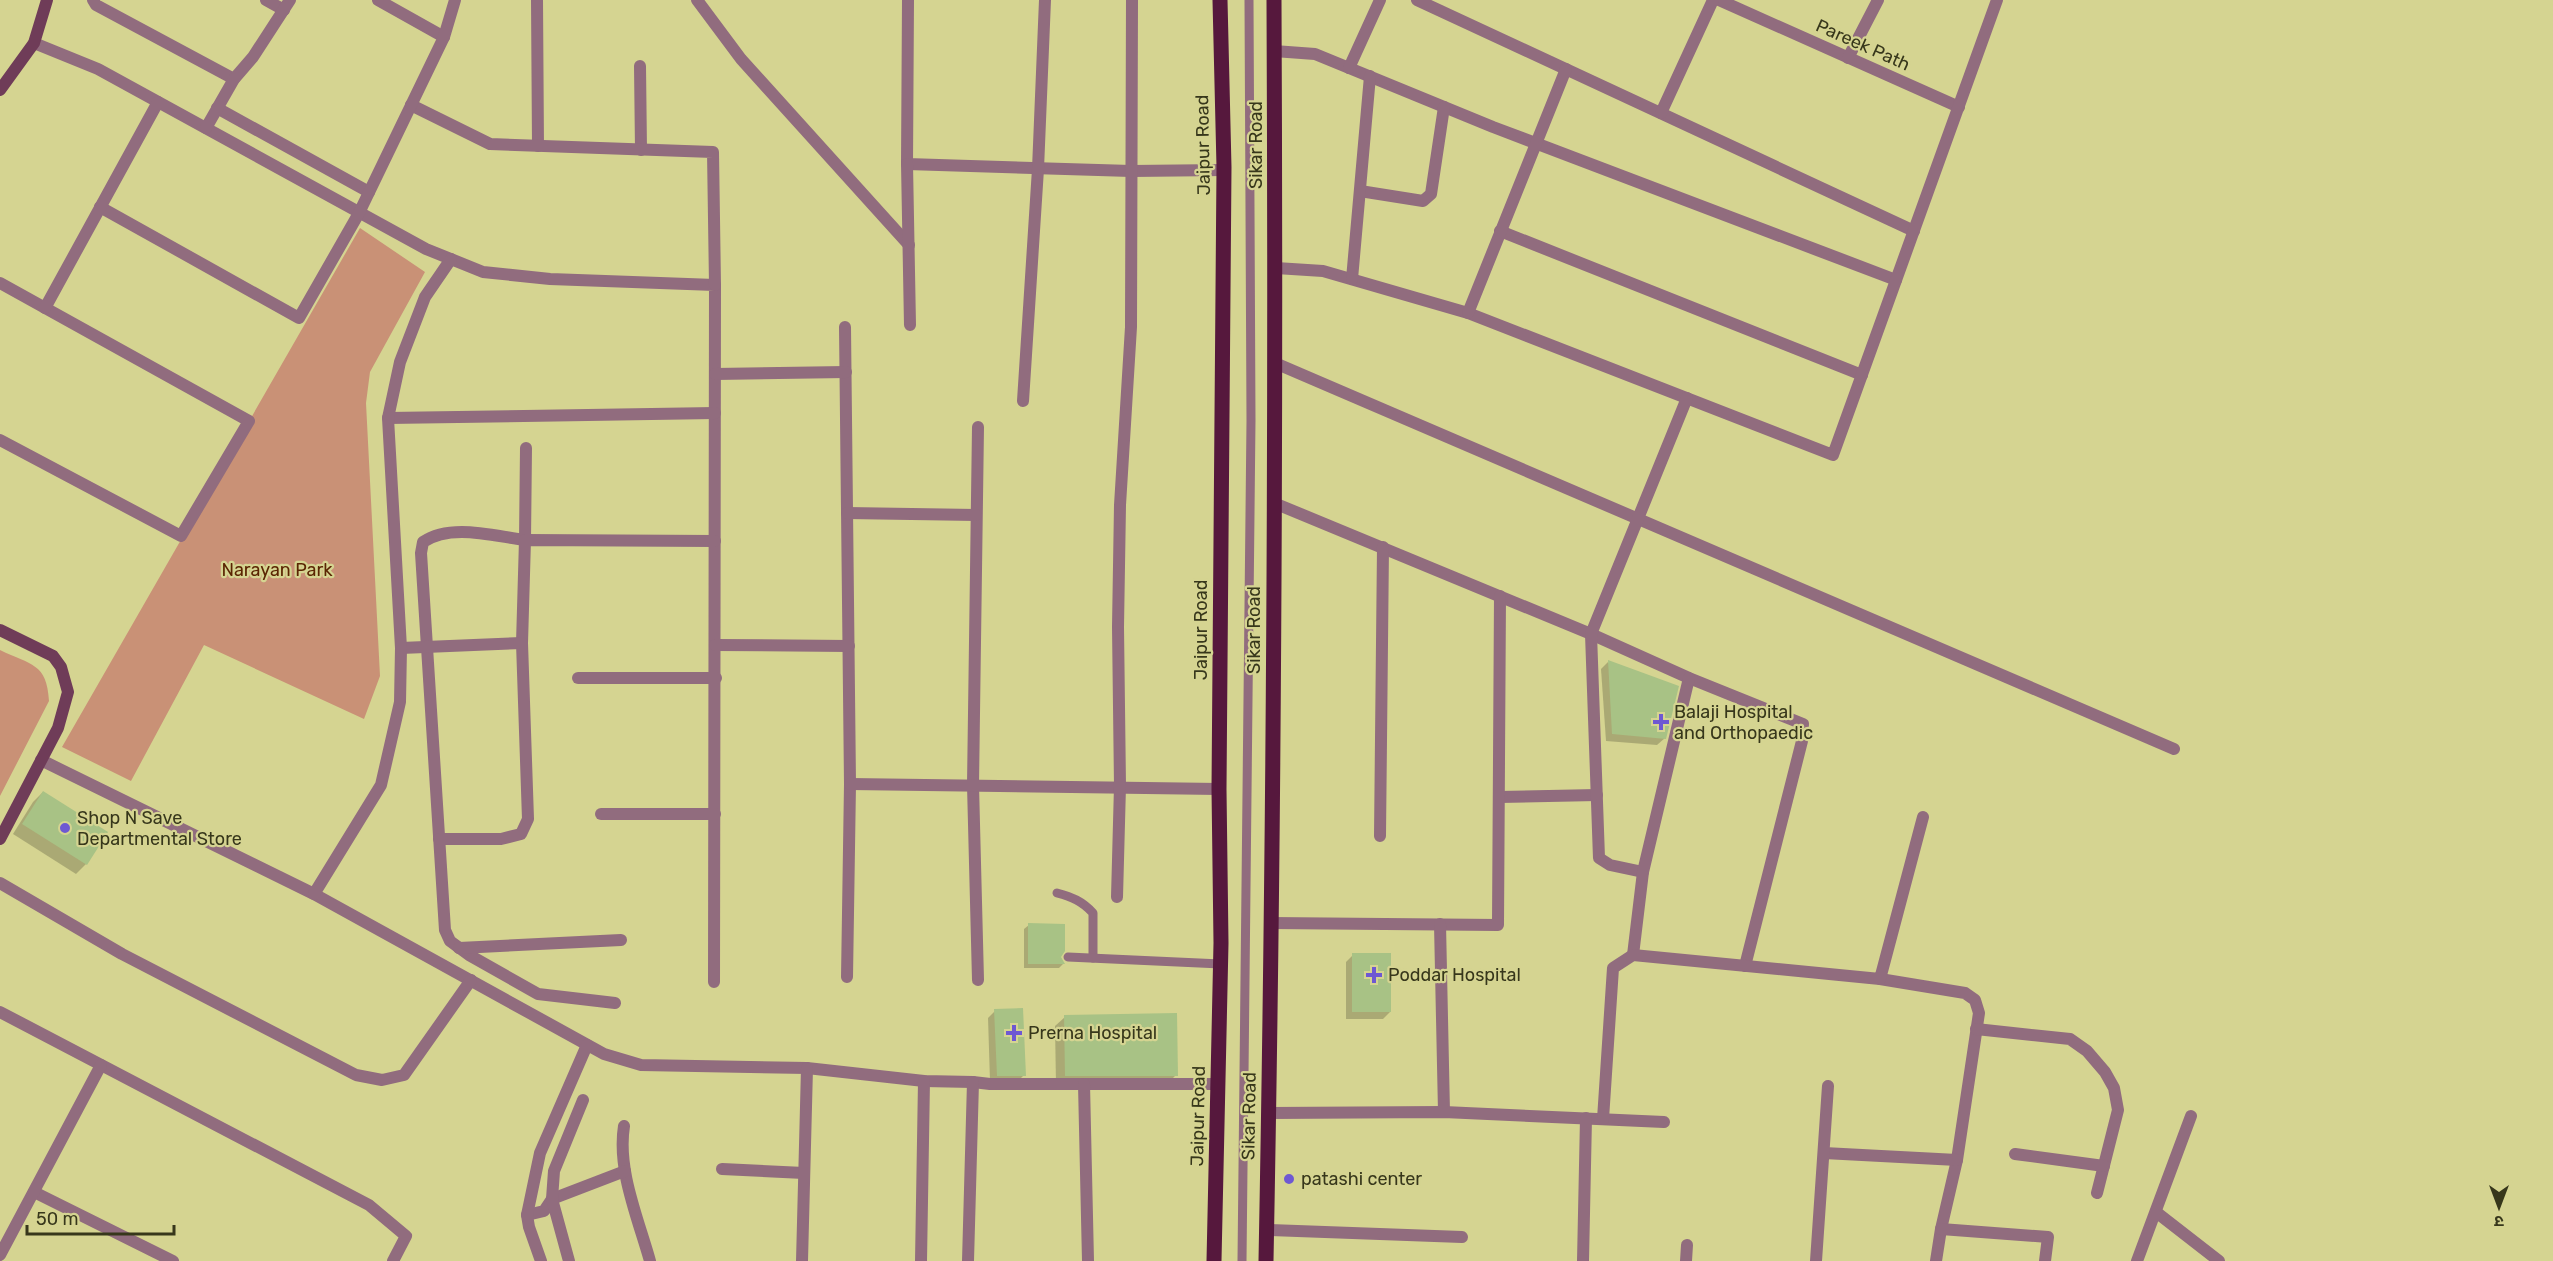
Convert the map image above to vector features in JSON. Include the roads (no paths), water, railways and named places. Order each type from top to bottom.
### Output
[{"type":"main road","name":"Jaipur Road","points":[[1214,1261],[1221,964],[1219,789],[1224,170],[1220,0]]},
{"type":"main road","name":"Sikar Road","points":[[1266,1261],[1276,268],[1274,0]]},
{"type":"street","points":[[0,90],[34,43],[47,0]]},
{"type":"street","points":[[93,0],[96,5],[234,79]]},
{"type":"street","points":[[206,128],[234,79],[253,57],[287,5],[266,0]]},
{"type":"street","points":[[378,0],[444,37]]},
{"type":"street","points":[[100,207],[299,318],[369,192],[444,37],[455,0]]},
{"type":"street","points":[[537,0],[538,146]]},
{"type":"street","points":[[697,0],[741,59],[909,245]]},
{"type":"street","points":[[908,0],[910,325]]},
{"type":"street","points":[[1023,402],[1038,169],[1045,0]]},
{"type":"street","points":[[1117,897],[1120,786],[1119,539],[1131,327],[1132,0]]},
{"type":"street","points":[[1349,68],[1380,0]]},
{"type":"street","points":[[1417,0],[1914,231]]},
{"type":"street","points":[[1661,113],[1713,0]]},
{"type":"street","name":"Pareek Path","points":[[1719,0],[1959,107]]},
{"type":"street","points":[[1848,58],[1878,0]]},
{"type":"street","points":[[1276,268],[1323,270],[1468,313],[1833,455],[1997,0]]},
{"type":"street","points":[[34,43],[98,69],[426,249],[483,272],[550,279],[715,285]]},
{"type":"street","points":[[1274,51],[1315,54],[1444,107],[1896,280]]},
{"type":"street","points":[[640,66],[641,150]]},
{"type":"street","points":[[1468,313],[1534,142],[1566,69]]},
{"type":"street","points":[[1352,279],[1370,76]]},
{"type":"street","points":[[45,308],[158,102]]},
{"type":"street","points":[[411,105],[490,144],[713,152],[716,678],[714,982]]},
{"type":"street","points":[[1360,191],[1423,201],[1431,194],[1444,107]]},
{"type":"street","points":[[217,108],[369,192]]},
{"type":"street","points":[[908,164],[1131,171],[1224,170]]},
{"type":"street","points":[[1500,231],[1862,375]]},
{"type":"street","points":[[314,894],[381,785],[400,702],[401,648],[388,418],[400,362],[425,297],[451,259]]},
{"type":"street","points":[[0,283],[249,421],[181,536],[0,440]]},
{"type":"street","points":[[845,327],[850,784],[847,977]]},
{"type":"street","points":[[1275,363],[2174,749]]},
{"type":"street","points":[[715,374],[846,372]]},
{"type":"street","points":[[1643,872],[1610,866],[1599,858],[1591,634],[1687,398]]},
{"type":"street","points":[[388,418],[715,413]]},
{"type":"street","points":[[978,427],[973,785],[978,980]]},
{"type":"street","points":[[439,839],[501,839],[521,834],[528,819],[522,643],[526,448]]},
{"type":"street","points":[[1274,504],[1383,547],[1591,634],[1689,678],[1803,724],[1802,741],[1745,966]]},
{"type":"street","points":[[847,513],[976,515]]},
{"type":"street","points":[[615,1003],[538,994],[459,948],[450,941],[445,930],[421,553],[423,542],[431,536],[454,532],[525,540],[715,541]]},
{"type":"street","points":[[1380,837],[1383,547]]},
{"type":"street","points":[[1271,923],[1498,925],[1500,596]]},
{"type":"street","points":[[0,630],[53,656],[61,667],[68,692],[58,728],[0,839]]},
{"type":"street","points":[[401,648],[522,643]]},
{"type":"street","points":[[715,645],[849,646]]},
{"type":"street","points":[[578,678],[716,678]]},
{"type":"street","points":[[1632,955],[1643,872],[1689,678]]},
{"type":"street","points":[[40,760],[314,894],[604,1054],[641,1065],[807,1068],[924,1081],[990,1084],[1219,1084]]},
{"type":"street","points":[[850,784],[1219,789]]},
{"type":"street","points":[[1499,797],[1597,795]]},
{"type":"street","points":[[602,814],[715,814]]},
{"type":"street","points":[[1880,979],[1923,817]]},
{"type":"street","points":[[0,882],[122,954],[356,1075],[382,1080],[404,1075],[471,980]]},
{"type":"street","points":[[1440,924],[1444,1112]]},
{"type":"street","points":[[459,948],[621,940]]},
{"type":"street","points":[[1603,1119],[1613,968],[1632,955],[1880,979],[1965,993],[1977,1005],[1977,1029],[1957,1160],[1936,1261]]},
{"type":"street","points":[[0,1012],[369,1205],[406,1236],[393,1261]]},
{"type":"street","points":[[1977,1029],[2070,1040],[2087,1051],[2105,1072],[2114,1088],[2118,1110],[2097,1193]]},
{"type":"street","points":[[541,1261],[527,1215],[540,1153],[587,1045]]},
{"type":"street","points":[[0,1255],[101,1065]]},
{"type":"street","points":[[802,1261],[807,1068]]},
{"type":"street","points":[[921,1261],[924,1081]]},
{"type":"street","points":[[968,1261],[973,1082]]},
{"type":"street","points":[[1084,1084],[1088,1261]]},
{"type":"street","points":[[1816,1261],[1828,1086]]},
{"type":"street","points":[[569,1261],[552,1199],[554,1172],[583,1100]]},
{"type":"street","points":[[1268,1113],[1444,1112],[1664,1122]]},
{"type":"street","points":[[2137,1261],[2191,1116]]},
{"type":"street","points":[[1583,1261],[1586,1118]]},
{"type":"street","points":[[624,1125],[621,1146],[625,1172],[650,1261]]},
{"type":"street","points":[[1824,1153],[1957,1160]]},
{"type":"street","points":[[2015,1154],[2103,1166]]},
{"type":"street","points":[[722,1170],[804,1173]]},
{"type":"street","points":[[527,1215],[544,1210],[552,1199],[625,1172]]},
{"type":"street","points":[[34,1192],[173,1261]]},
{"type":"street","points":[[2156,1212],[2219,1261]]},
{"type":"street","points":[[1941,1229],[2048,1237],[2045,1261]]},
{"type":"street","points":[[1267,1230],[1462,1237]]},
{"type":"street","points":[[1686,1261],[1687,1245]]},
{"type":"lane","points":[[1242,1261],[1251,420],[1249,0]]},
{"type":"lane","points":[[1057,893],[1084,904],[1093,913],[1095,923],[1093,958]]},
{"type":"lane","points":[[1068,957],[1221,964]]},
{"type":"place","name":"Balaji Hospital and Orthopaedic","points":[[1661,722]]},
{"type":"place","name":"Shop N Save Departmental Store","points":[[65,828]]},
{"type":"place","name":"Poddar Hospital","points":[[1374,975]]},
{"type":"place","name":"Prerna Hospital","points":[[1014,1033]]},
{"type":"place","name":"patashi center","points":[[1289,1179]]},
{"type":"park label","name":"Narayan Park","points":[[277,570]]}]
